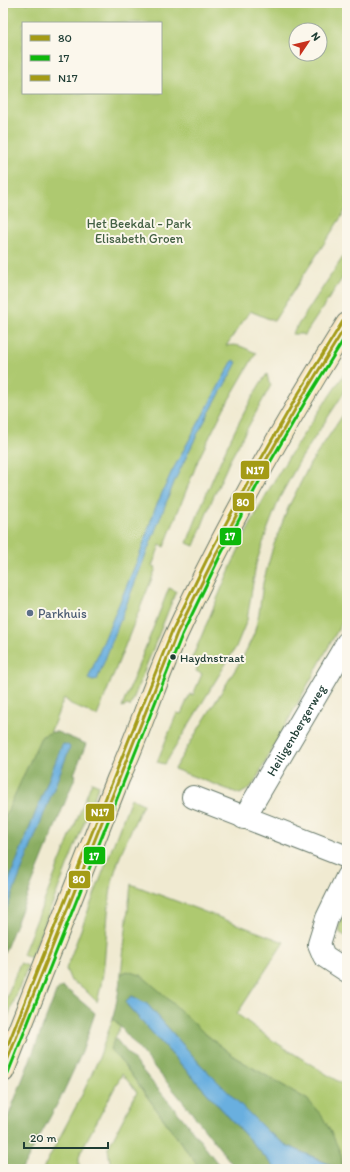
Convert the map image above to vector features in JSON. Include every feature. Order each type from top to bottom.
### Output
[{"type":"main road","points":[[3,1070],[118,779],[129,755],[164,661],[177,632],[203,578],[261,467],[347,324]]},
{"type":"street","name":"Heiligenbergerweg","points":[[244,818],[347,643]]},
{"type":"street","points":[[193,797],[347,857]]},
{"type":"street","points":[[347,877],[327,918],[319,944],[324,956],[347,972]]},
{"type":"green space","name":"Het Beekdal - Park Elisabeth Groen","points":[[3,3],[347,3],[347,208],[274,321],[250,311],[226,346],[238,346],[256,353],[224,408],[199,458],[164,547],[160,545],[152,566],[156,568],[97,716],[72,705],[64,698],[3,851]]},
{"type":"green space","points":[[347,251],[347,271],[304,336],[302,334],[292,334]]},
{"type":"green space","points":[[347,370],[347,388],[300,460],[280,497],[256,564],[247,620],[236,647],[165,764],[157,762],[177,713],[181,714],[190,694],[193,695],[202,674],[196,671],[199,662],[192,658],[250,526],[279,473]]},
{"type":"green space","points":[[267,374],[271,385],[230,460],[194,546],[187,543],[229,443],[255,392]]},
{"type":"green space","points":[[347,409],[347,613],[254,783],[250,788],[240,794],[174,769],[243,657],[254,634],[259,613],[263,583],[273,547],[288,508],[310,464]]},
{"type":"green space","points":[[169,588],[176,591],[130,707],[128,705],[122,707]]},
{"type":"green space","points":[[52,732],[57,732],[86,744],[74,774],[76,775],[3,956],[3,821],[40,739],[42,736]]},
{"type":"green space","points":[[92,782],[99,785],[31,958],[23,954]]},
{"type":"green space","points":[[131,798],[143,804],[123,848],[112,883],[108,909],[103,976],[97,1002],[82,987],[71,981],[66,969]]},
{"type":"green space","points":[[131,884],[284,942],[237,1014],[272,1040],[347,1087],[347,1169],[343,1169],[341,1154],[308,1100],[236,1058],[203,1032],[163,994],[127,971],[121,974]]},
{"type":"green space","points":[[347,903],[347,937],[340,933],[339,925]]},
{"type":"green space","points":[[20,963],[28,966],[3,1029],[3,1007]]},
{"type":"green space","points":[[127,971],[141,975],[203,1032],[236,1058],[308,1100],[322,1116],[332,1134],[341,1154],[343,1169],[286,1145],[268,1132],[200,1064],[147,1004],[132,996],[126,1001],[127,1005],[276,1169],[236,1169],[181,1099],[113,1018],[121,974]]},
{"type":"green space","points":[[62,987],[95,1013],[82,1052],[62,1095],[22,1169],[3,1169],[3,1130],[57,990]]},
{"type":"green space","points":[[113,1018],[120,1027],[110,1049],[124,1065],[200,1169],[111,1169],[108,1148],[137,1092],[122,1074],[81,1151],[79,1157],[79,1169],[43,1169],[82,1095],[99,1058]]},
{"type":"green space","points":[[115,1038],[184,1120],[222,1169],[200,1169],[124,1065],[110,1049]]},
{"type":"water","points":[[233,360],[237,362],[197,435],[175,480],[97,680],[93,681],[88,679],[141,551],[154,511],[171,473]]},
{"type":"water","points":[[64,744],[70,747],[69,750],[3,918],[3,896],[62,745]]},
{"type":"water","points":[[132,996],[147,1004],[200,1064],[268,1132],[286,1145],[340,1169],[276,1169],[127,1005],[126,1001]]},
{"type":"transit line","name":"N17","points":[[3,1057],[172,631],[211,551],[253,473],[297,396],[343,321]]},
{"type":"transit line","name":"80","points":[[3,1071],[177,633],[257,476],[301,399],[347,324]]},
{"type":"transit line","name":"17","points":[[8,1073],[182,635],[220,556],[261,478],[347,334]]},
{"type":"place","name":"Parkhuis","points":[[30,613]]},
{"type":"place","name":"Haydnstraat","points":[[173,657]]}]
